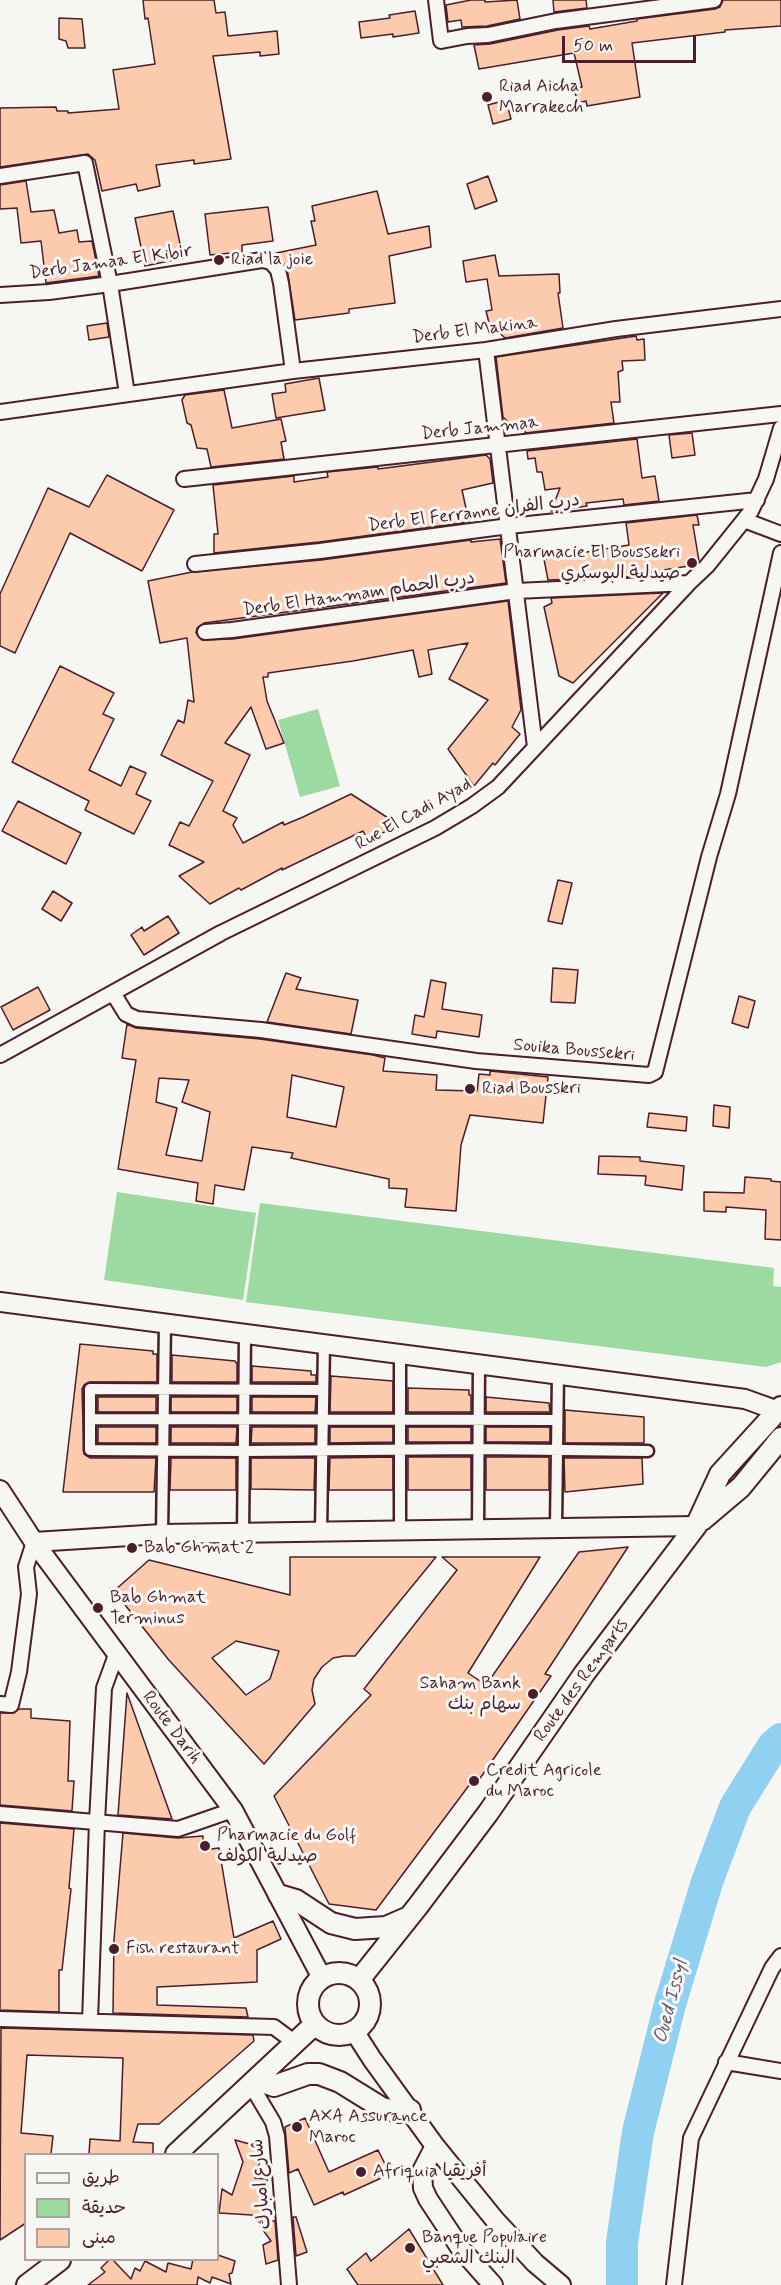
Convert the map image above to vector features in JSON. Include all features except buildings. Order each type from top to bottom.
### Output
[{"type":"main road","name":"Route des Remparts","points":[[696,1526],[720,1474],[780,1410]]},
{"type":"main road","name":"Route des Remparts","points":[[359,1980],[411,1916],[488,1813],[584,1674],[696,1526],[741,1487],[781,1438]]},
{"type":"main road","points":[[279,1895],[296,1900],[331,1923],[355,1929],[386,1927],[411,1916]]},
{"type":"main road","points":[[345,1973],[359,1980],[369,1994],[370,2011],[366,2019],[354,2031],[333,2034],[315,2024],[308,1999],[311,1991],[322,1978],[329,1974],[345,1973]]},
{"type":"main road","points":[[177,2153],[315,2024]]},
{"type":"main road","points":[[254,2082],[274,2086],[308,2074],[319,2074],[340,2082],[382,2108],[399,2112],[410,2110]]},
{"type":"main road","points":[[27,2285],[57,2261]]},
{"type":"street","points":[[436,0],[441,42],[556,21],[714,0]]},
{"type":"street","points":[[0,176],[85,163],[110,284],[127,394],[0,412]]},
{"type":"street","name":"Derb Jamaa El Kibir","points":[[0,295],[49,292],[110,284],[262,260],[271,262],[278,270],[293,371]]},
{"type":"street","name":"Derb El Makina","points":[[127,394],[293,371],[486,350],[616,329],[781,309]]},
{"type":"street","points":[[486,350],[535,747]]},
{"type":"street","name":"Derb Jammaa","points":[[184,479],[781,414]]},
{"type":"street","name":"Rue El Cadi Ayad","points":[[0,1055],[222,933],[435,828],[463,812],[498,787],[707,566],[744,520],[757,500],[766,479],[781,428]]},
{"type":"street","name":"Derb El Ferranne درب الفران","points":[[195,564],[320,552],[509,526],[757,500]]},
{"type":"street","points":[[744,520],[781,534]]},
{"type":"street","name":"Souika Boussekri","points":[[114,993],[126,1014],[137,1019],[261,1030],[476,1061],[649,1075],[655,1072],[709,857],[728,794],[781,553]]},
{"type":"street","name":"Derb El Hammam درب الحمام","points":[[206,632],[516,591],[689,583]]},
{"type":"street","points":[[0,1302],[745,1399],[780,1410]]},
{"type":"street","points":[[162,1534],[165,1323]]},
{"type":"street","points":[[243,1533],[245,1334]]},
{"type":"street","points":[[321,1532],[324,1344]]},
{"type":"street","points":[[400,1354],[400,1532]]},
{"type":"street","points":[[478,1530],[479,1364]]},
{"type":"street","points":[[556,1527],[558,1374]]},
{"type":"street","points":[[323,1390],[90,1389],[90,1450],[648,1451]]},
{"type":"street","points":[[90,1419],[557,1420]]},
{"type":"street","name":"Route Darih","points":[[0,1490],[34,1542],[116,1655],[233,1810],[322,1978]]},
{"type":"street","points":[[0,1704],[11,1704],[19,1672],[29,1594],[26,1567],[34,1542],[162,1534],[696,1526]]},
{"type":"street","points":[[90,2021],[104,1688],[116,1655]]},
{"type":"street","points":[[0,1814],[178,1828],[233,1810]]},
{"type":"street","points":[[675,2285],[691,2138],[772,1968],[781,1956]]},
{"type":"street","points":[[0,2019],[274,2026],[294,2042]]},
{"type":"street","points":[[354,2031],[435,2146],[510,2237],[561,2285]]},
{"type":"street","points":[[726,2062],[781,2071]]},
{"type":"street","name":"شارع امبارك","points":[[254,2082],[273,2122],[277,2136],[289,2285]]},
{"type":"street","points":[[435,2146],[422,2171],[423,2188],[461,2249],[493,2285]]},
{"type":"green space","points":[[318,709],[340,786],[300,797],[278,720]]},
{"type":"green space","points":[[117,1192],[256,1213],[243,1300],[104,1280]]},
{"type":"green space","points":[[260,1203],[774,1268],[773,1286],[781,1287],[781,1362],[766,1367],[246,1302]]},
{"type":"waterway","name":"Oued Issyl","points":[[622,2285],[622,2242],[638,2132],[670,2004],[707,1882],[735,1807],[773,1746],[781,1739]]},
{"type":"place","name":"Riad Aicha Marrakech","points":[[487,97]]},
{"type":"place","name":"Riad la joie","points":[[219,260]]},
{"type":"place","name":"Pharmacie El Boussekri صيدلية البوسكري","points":[[692,563]]},
{"type":"place","name":"Riad Bousskri","points":[[470,1089]]},
{"type":"place","name":"Bab Ghmat 2","points":[[132,1548]]},
{"type":"place","name":"Bab Ghmat Terminus","points":[[98,1608]]},
{"type":"place","name":"Saham Bank سهام بنك","points":[[533,1694]]},
{"type":"place","name":"Credit Agricole du Maroc","points":[[474,1781]]},
{"type":"place","name":"Pharmacie du Golf صيدلية الكولف","points":[[205,1846]]},
{"type":"place","name":"Fish restaurant","points":[[114,1949]]},
{"type":"place","name":"AXA Assurance Maroc","points":[[297,2127]]},
{"type":"place","name":"Afriquia أفريقيا","points":[[361,2172]]},
{"type":"place","name":"Banque Populaire البنك الشعبي","points":[[410,2248]]}]
